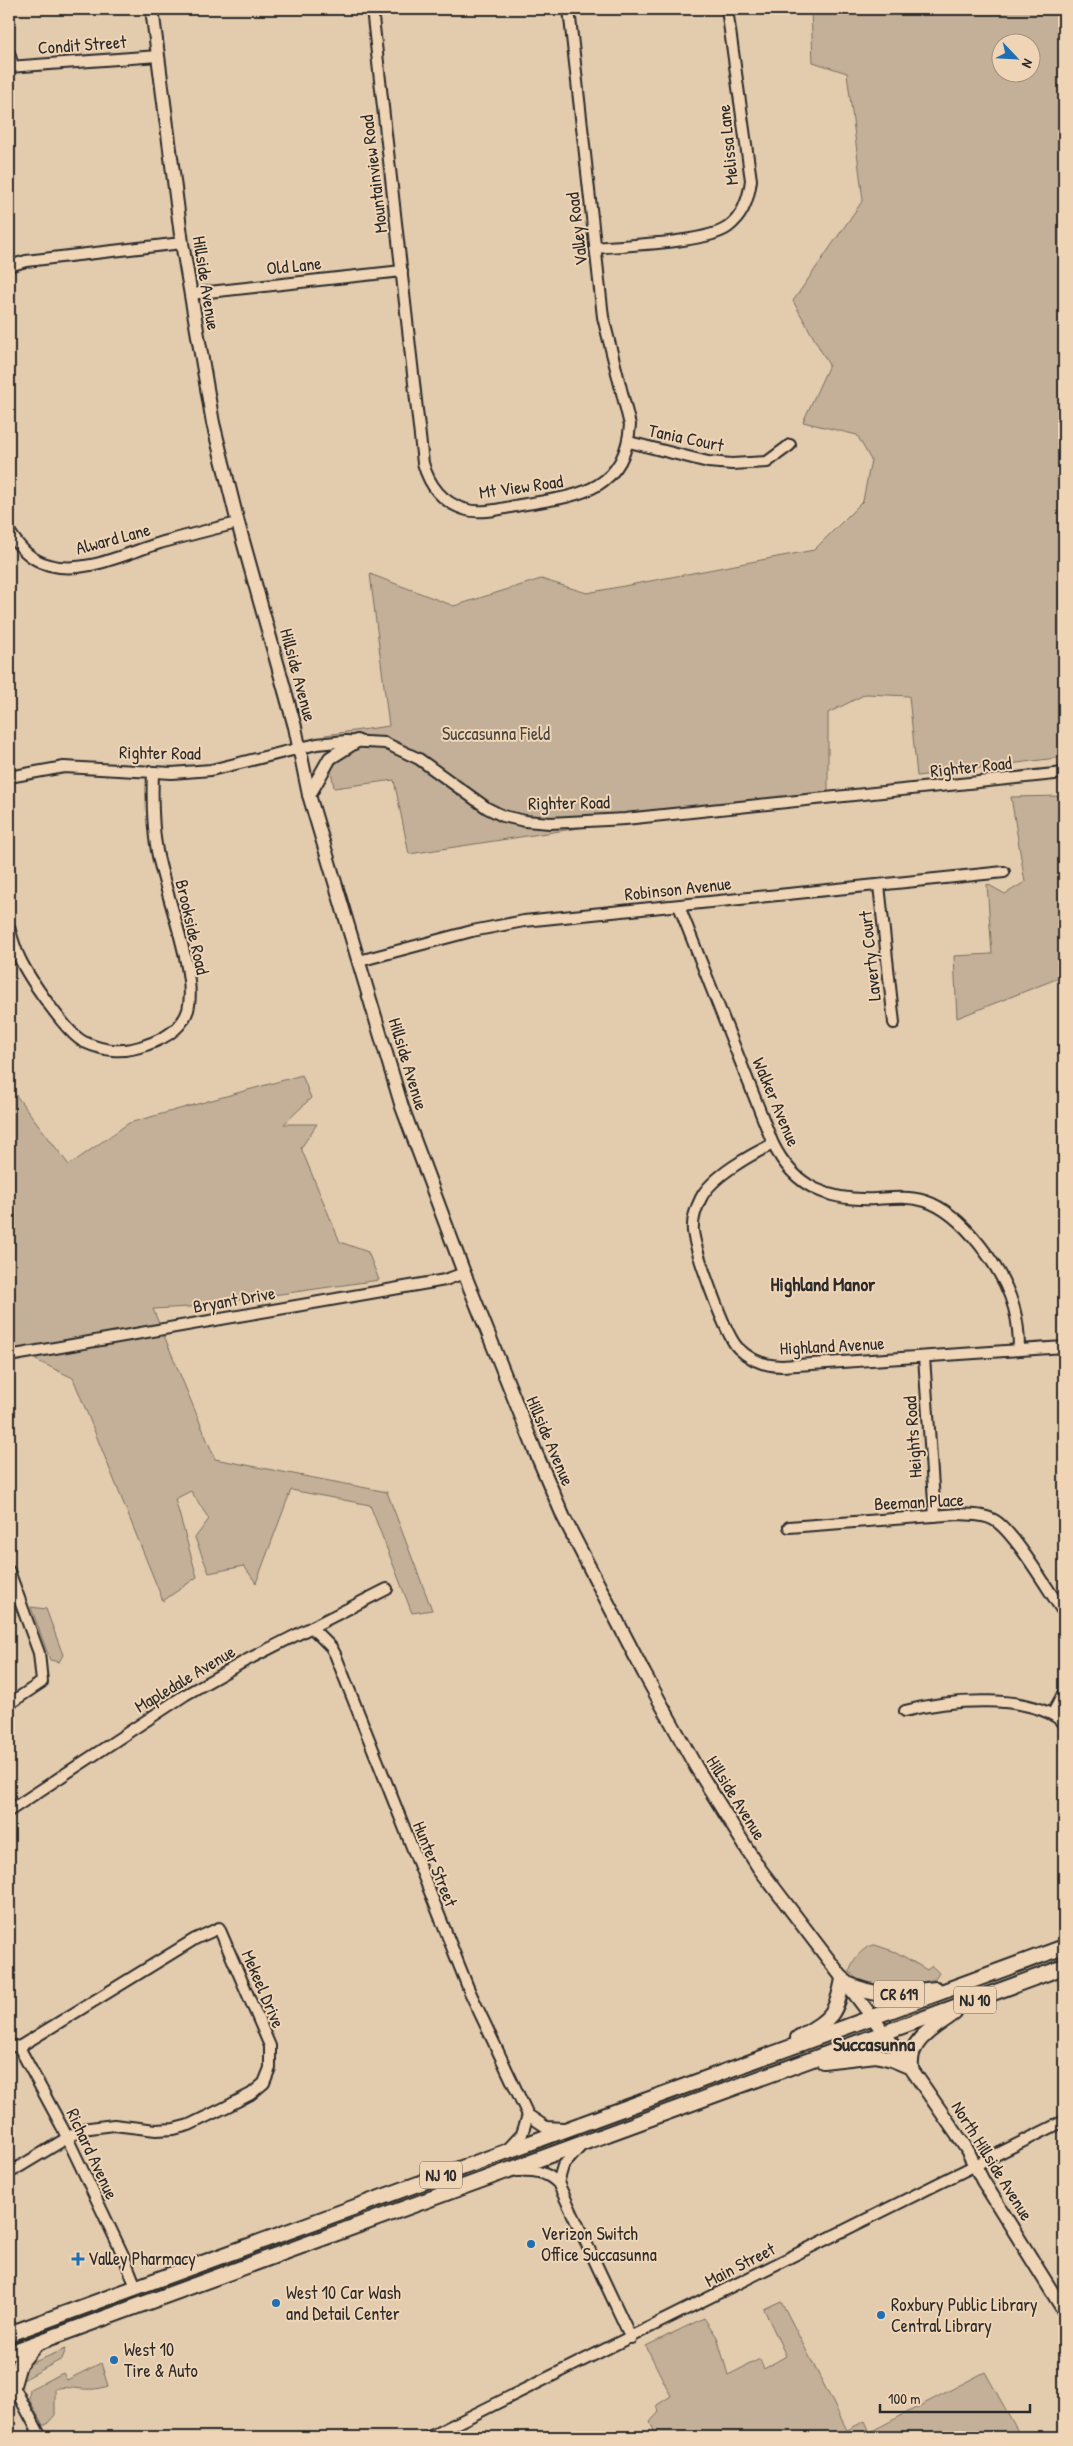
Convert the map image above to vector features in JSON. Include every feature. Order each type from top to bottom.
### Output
[{"type":"highway","name":"NJ 10","points":[[9,2334],[1064,1947]]},
{"type":"highway","name":"NJ 10","points":[[9,2353],[1064,1967]]},
{"type":"highway","name":"CR 619","points":[[845,1982],[867,1992],[884,1995],[952,1989]]},
{"type":"highway","points":[[770,2054],[814,2028],[830,2016],[837,2007],[845,1982]]},
{"type":"highway","points":[[793,2066],[876,2055],[892,2058],[911,2067],[912,2054],[921,2037],[971,2002]]},
{"type":"highway","points":[[11,2384],[22,2358],[41,2341]]},
{"type":"main road","name":"Hillside Avenue","points":[[152,9],[182,243],[213,423],[238,523],[295,727],[309,795],[399,1099],[513,1401],[564,1518],[644,1673],[696,1767],[745,1846],[786,1906],[885,2033]]},
{"type":"main road","points":[[309,795],[330,758],[357,741]]},
{"type":"main road","name":"North Hillside Avenue","points":[[885,2033],[911,2067],[966,2148],[1064,2312]]},
{"type":"street","name":"Mountainview Road","points":[[372,9],[408,336]]},
{"type":"street","name":"Valley Road","points":[[569,9],[603,317],[630,425],[629,442]]},
{"type":"street","name":"Melissa Lane","points":[[595,248],[704,237],[728,227],[745,204],[751,180],[727,9]]},
{"type":"street","points":[[9,53],[11,67]]},
{"type":"street","name":"Condit Street","points":[[11,67],[158,56]]},
{"type":"street","points":[[9,266],[26,261],[182,243]]},
{"type":"street","name":"Old Lane","points":[[190,294],[402,271]]},
{"type":"street","name":"Mt View Road","points":[[408,336],[423,464],[428,480],[447,502],[466,510],[486,511],[574,496],[598,486],[604,481],[625,456],[629,442]]},
{"type":"street","name":"Tania Court","points":[[629,442],[708,462],[732,464],[768,462],[790,444]]},
{"type":"street","name":"Alward Lane","points":[[9,531],[19,546],[33,558],[49,565],[66,567],[89,565],[167,541],[238,523]]},
{"type":"street","name":"Righter Road","points":[[9,777],[64,767],[153,772],[211,770],[335,741],[385,743],[405,751],[487,808],[503,816],[525,821],[550,823],[625,819],[1064,773]]},
{"type":"street","name":"Brookside Road","points":[[9,927],[20,960],[63,1023],[78,1039],[98,1048],[115,1052],[136,1048],[159,1040],[176,1029],[188,1011],[190,993],[186,964],[157,852],[152,815],[153,772]]},
{"type":"street","name":"Robinson Avenue","points":[[359,961],[472,931],[524,921],[1004,872]]},
{"type":"street","name":"Laverty Court","points":[[879,885],[894,1023]]},
{"type":"street","name":"Walker Avenue","points":[[679,906],[779,1155],[797,1176],[824,1194],[846,1199],[905,1197],[924,1201],[952,1216],[965,1229],[994,1266],[1009,1292],[1019,1328],[1019,1350]]},
{"type":"street","name":"Highland Avenue","points":[[773,1144],[755,1153],[718,1179],[702,1196],[693,1219],[696,1245],[722,1318],[734,1343],[753,1359],[773,1366],[1064,1346]]},
{"type":"street","name":"Bryant Drive","points":[[9,1356],[445,1280],[464,1273]]},
{"type":"street","name":"Heights Road","points":[[924,1356],[935,1516]]},
{"type":"street","name":"Beeman Place","points":[[789,1527],[935,1516],[980,1515],[994,1520],[1014,1540],[1064,1614]]},
{"type":"street","points":[[9,1571],[39,1653],[42,1682],[9,1704]]},
{"type":"street","name":"Mapledale Avenue","points":[[9,1811],[185,1696],[245,1661],[387,1589]]},
{"type":"street","name":"Hunter Street","points":[[312,1628],[331,1647],[335,1654],[469,1990],[528,2115]]},
{"type":"street","points":[[1052,1713],[1064,1692]]},
{"type":"street","points":[[905,1711],[935,1703],[1015,1703],[1030,1705],[1052,1713],[1064,1723]]},
{"type":"street","name":"Mekeel Drive","points":[[14,2046],[195,1939],[219,1928],[270,2046],[270,2068],[264,2083],[251,2094],[189,2125],[156,2130],[114,2125],[99,2126],[77,2131],[66,2138]]},
{"type":"street","name":"Richard Avenue","points":[[14,2046],[66,2138],[124,2256],[136,2287]]},
{"type":"street","points":[[504,2153],[522,2134],[528,2115],[546,2127],[568,2129]]},
{"type":"street","name":"Main Street","points":[[429,2437],[1064,2121]]},
{"type":"street","points":[[9,2173],[66,2138]]},
{"type":"street","points":[[558,2184],[564,2164],[575,2150],[587,2142]]},
{"type":"street","points":[[508,2171],[539,2171],[550,2176],[558,2184],[631,2338]]},
{"type":"street","points":[[9,2327],[35,2324]]},
{"type":"street","points":[[11,2384],[41,2437]]},
{"type":"green space","name":"Succasunna Field","points":[[811,9],[1064,9],[1064,144],[1062,161],[1064,170],[1064,757],[917,776],[909,696],[866,694],[828,713],[828,792],[795,795],[409,854],[394,780],[334,788],[325,735],[389,726],[370,574],[454,606],[541,579],[587,593],[814,550],[863,501],[871,460],[857,435],[803,422],[829,365],[793,301],[863,200],[847,73],[813,62]]},
{"type":"green space","points":[[1064,796],[1064,976],[957,1018],[954,956],[992,954],[987,884],[1005,894],[1025,882],[1011,797]]},
{"type":"green space","points":[[302,1075],[311,1098],[284,1124],[317,1124],[301,1148],[340,1242],[368,1252],[379,1280],[189,1307],[153,1309],[215,1459],[387,1492],[432,1610],[412,1613],[370,1505],[291,1490],[256,1583],[244,1566],[209,1573],[195,1538],[209,1519],[191,1491],[175,1499],[197,1577],[163,1601],[73,1378],[9,1347],[9,1086],[69,1165],[129,1123]]},
{"type":"green space","points":[[31,1607],[46,1609],[63,1655],[59,1662],[50,1660]]},
{"type":"green space","points":[[875,1945],[896,1952],[927,1970],[932,1966],[939,1973],[935,1979],[902,1987],[890,1988],[868,1985],[850,1972],[859,1954]]},
{"type":"green space","points":[[727,2077],[728,2079],[708,2090],[559,2146],[556,2139]]},
{"type":"green space","points":[[552,2141],[555,2147],[10,2346],[9,2339]]},
{"type":"green space","points":[[781,2301],[847,2430],[865,2421],[870,2432],[985,2372],[1021,2437],[657,2437],[650,2422],[659,2412],[657,2405],[671,2396],[646,2346],[704,2318],[717,2337],[728,2375],[760,2359],[764,2369],[786,2356],[764,2309]]},
{"type":"green space","points":[[66,2349],[62,2359],[21,2381],[22,2367]]},
{"type":"green space","points":[[101,2363],[108,2386],[93,2389],[55,2389],[55,2415],[46,2425],[43,2425],[29,2399],[30,2389],[63,2373],[67,2380]]},
{"type":"place","name":"Verizon Switch Office Succasunna","points":[[531,2244]]},
{"type":"place","name":"Valley Pharmacy","points":[[78,2259]]},
{"type":"place","name":"West 10 Car Wash and Detail Center","points":[[276,2303]]},
{"type":"place","name":"Roxbury Public Library Central Library","points":[[881,2315]]},
{"type":"place","name":"West 10 Tire & Auto","points":[[114,2360]]},
{"type":"district","name":"Highland Manor","points":[[823,1284]]},
{"type":"district","name":"Succasunna","points":[[874,2044]]}]
